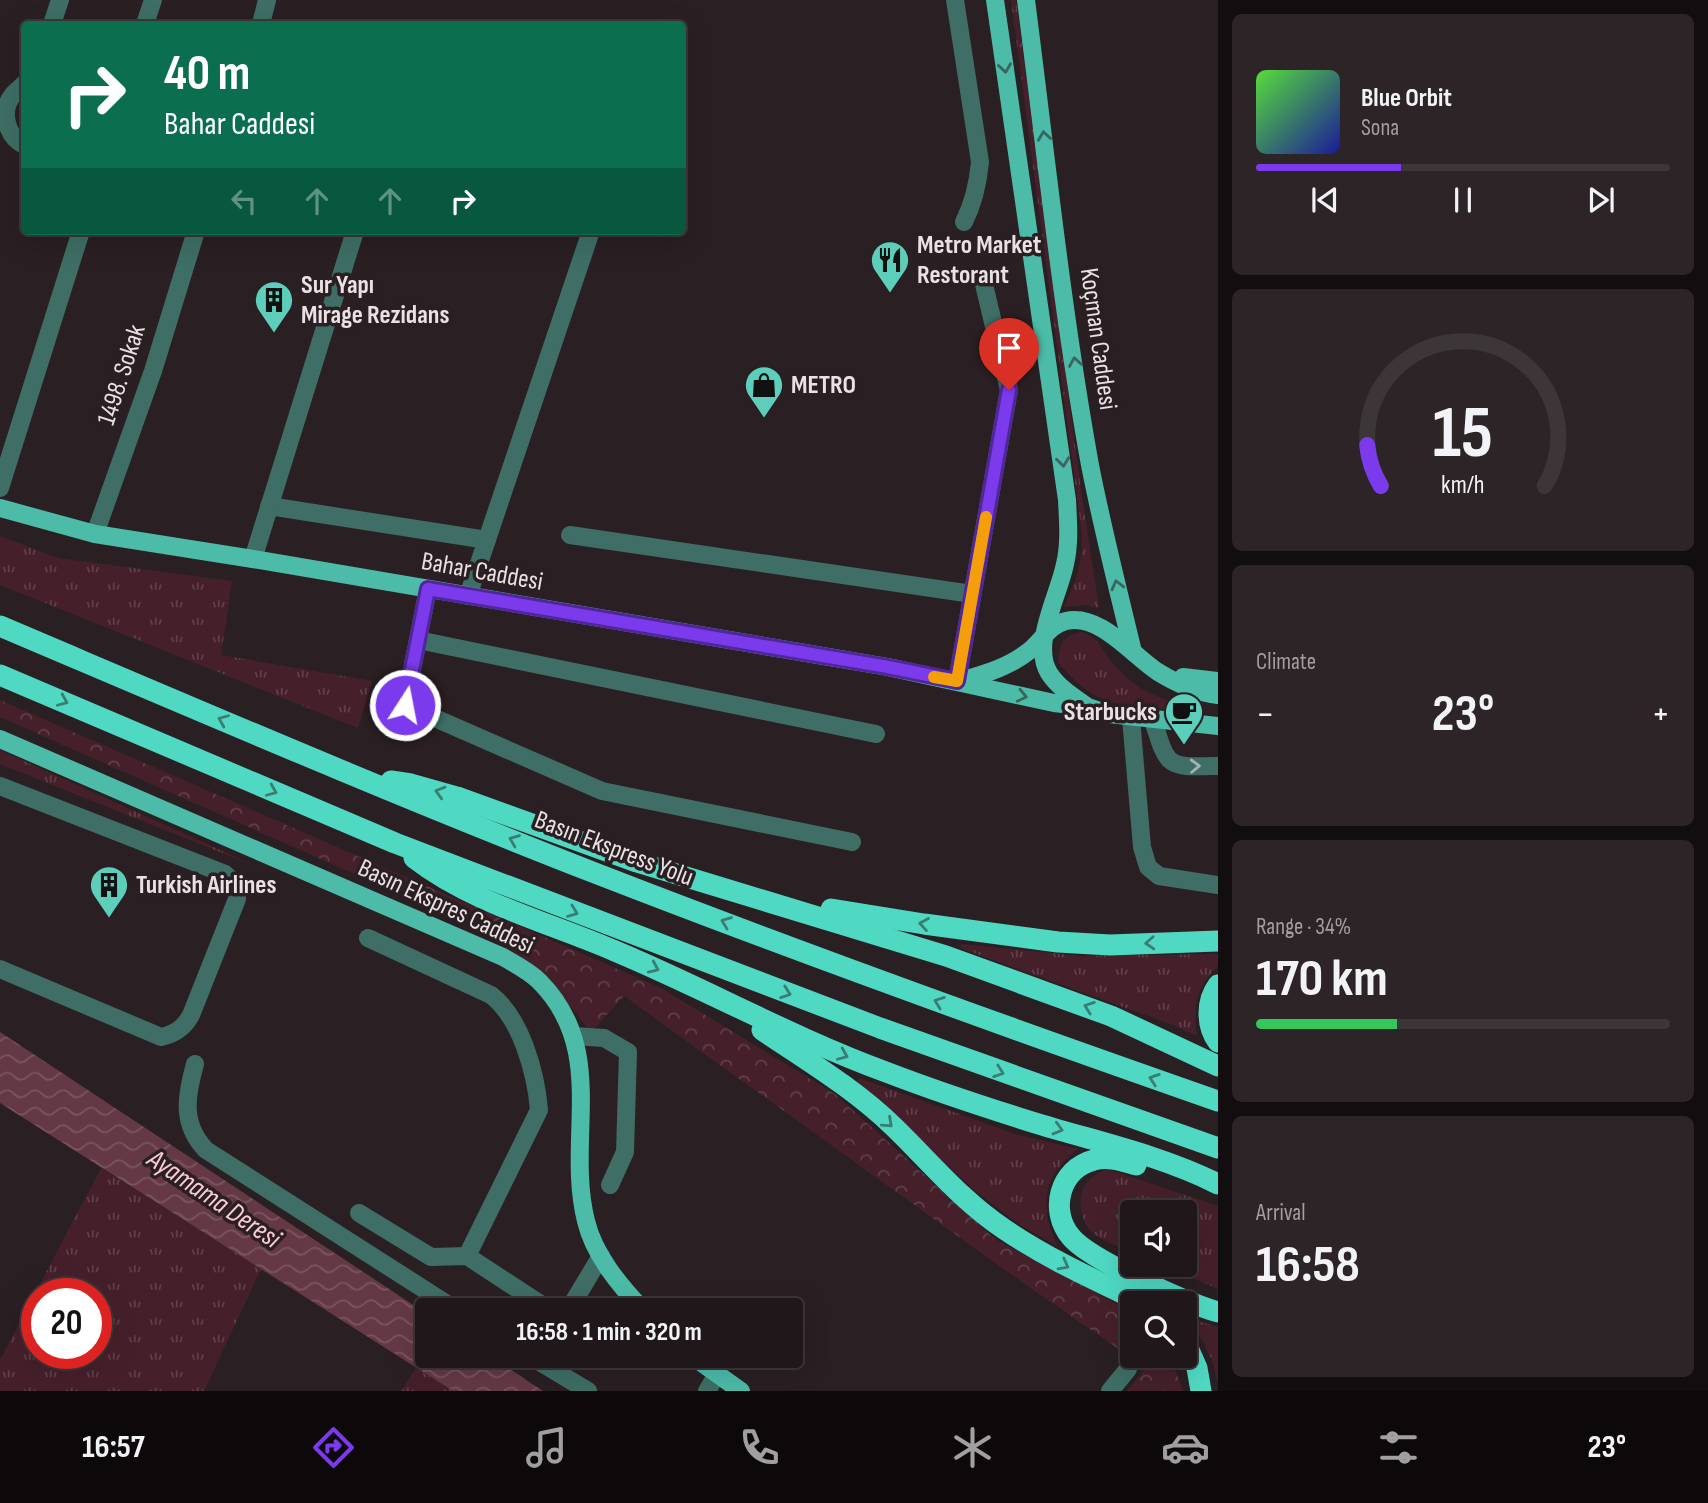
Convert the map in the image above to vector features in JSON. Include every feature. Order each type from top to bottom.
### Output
[{"type":"highway","name":"Basın Ekspress Yolu","points":[[0,626],[353,775],[585,869],[808,953],[1218,1101]]},
{"type":"highway","points":[[0,675],[395,843],[867,1023],[1218,1148]]},
{"type":"highway","points":[[353,775],[411,783],[457,797],[637,862],[946,956],[1111,1016],[1218,1066]]},
{"type":"highway","points":[[395,843],[437,876],[464,890],[615,951],[885,1072],[1030,1121],[1171,1164],[1218,1186]]},
{"type":"highway","points":[[761,898],[1058,942],[1110,945],[1218,941]]},
{"type":"highway","points":[[1218,985],[1209,1004],[1210,1023],[1218,1042]]},
{"type":"highway","points":[[692,986],[838,1080],[894,1127],[951,1186],[1003,1229],[1120,1292]]},
{"type":"highway","points":[[1218,1186],[1114,1159],[1093,1160],[1080,1166],[1069,1176],[1060,1190],[1058,1208],[1062,1223],[1071,1238],[1083,1248],[1132,1275],[1218,1312]]},
{"type":"highway","points":[[1197,1368],[1201,1391]]},
{"type":"main road","name":"Koçman Caddesi","points":[[995,0],[1067,500],[1069,535],[1065,564],[1044,635]]},
{"type":"main road","name":"Koçman Caddesi","points":[[1026,0],[1090,463],[1133,652]]},
{"type":"main road","name":"Bahar Caddesi","points":[[0,508],[95,534],[888,667],[1054,703],[1088,707]]},
{"type":"main road","points":[[957,681],[987,674],[1014,662],[1055,625],[1079,620],[1089,622],[1157,671],[1180,684],[1218,695]]},
{"type":"main road","points":[[1044,635],[1044,659],[1049,673],[1063,690],[1088,707],[1131,718],[1218,720]]},
{"type":"main road","points":[[1157,671],[1218,681]]},
{"type":"main road","points":[[1182,721],[1218,726]]},
{"type":"main road","name":"Basın Ekspres Caddesi","points":[[0,739],[503,957],[537,979],[557,1002],[574,1036],[581,1073],[581,1196],[586,1224],[601,1256],[634,1298]]},
{"type":"main road","points":[[709,1368],[741,1391]]},
{"type":"street","points":[[53,21],[61,0]]},
{"type":"street","points":[[146,21],[151,0]]},
{"type":"street","points":[[262,21],[267,0]]},
{"type":"street","points":[[955,0],[980,162],[973,205],[964,222]]},
{"type":"street","points":[[21,87],[10,97],[6,115],[10,134],[21,143]]},
{"type":"street","points":[[0,488],[80,235]]},
{"type":"street","name":"1498. Sokak","points":[[95,534],[153,371],[195,235]]},
{"type":"street","points":[[253,559],[354,235]]},
{"type":"street","points":[[468,596],[591,235]]},
{"type":"street","points":[[957,681],[1009,390],[982,276]]},
{"type":"street","points":[[269,506],[487,540]]},
{"type":"street","points":[[570,534],[972,594]]},
{"type":"street","points":[[428,589],[405,705],[602,791],[852,842]]},
{"type":"street","points":[[418,640],[876,734]]},
{"type":"street","points":[[1131,718],[1142,847],[1148,867],[1159,876],[1218,885]]},
{"type":"street","points":[[1153,720],[1163,753],[1170,763],[1182,767],[1218,766]]},
{"type":"street","points":[[0,786],[225,874],[234,883],[237,900],[191,1015],[183,1027],[169,1035],[160,1037],[0,969]]},
{"type":"street","points":[[368,938],[499,1002],[512,1017],[537,1083],[539,1110],[467,1256]]},
{"type":"street","points":[[574,1036],[604,1038],[628,1052],[625,1152],[610,1185]]},
{"type":"street","points":[[195,1064],[190,1081],[187,1112],[193,1135],[206,1150],[438,1298]]},
{"type":"street","points":[[359,1213],[431,1257],[467,1256],[531,1298]]},
{"type":"street","points":[[576,1298],[601,1256]]},
{"type":"street","points":[[550,1368],[588,1391]]},
{"type":"street","points":[[1110,1391],[1128,1369]]},
{"type":"street","points":[[707,1391],[717,1374]]},
{"type":"green space","points":[[1011,0],[1016,0],[1099,608],[1084,605],[1064,607],[1078,572],[1082,534]]},
{"type":"green space","points":[[0,536],[58,558],[232,581],[221,655],[372,681],[358,728],[0,585]]},
{"type":"green space","points":[[1083,632],[1098,643],[1116,667],[1132,682],[1151,693],[1192,709],[1134,707],[1102,699],[1088,690],[1058,662],[1064,641],[1071,635]]},
{"type":"green space","points":[[0,700],[661,988],[835,1094],[995,1239],[1120,1306],[1120,1350],[624,996],[591,1032],[544,974],[490,934],[0,717]]},
{"type":"green space","points":[[0,750],[260,868],[0,764]]},
{"type":"green space","points":[[962,944],[1080,956],[1218,954],[1218,966],[1205,982],[1198,998],[1197,1036],[960,948]]},
{"type":"green space","points":[[859,1078],[1012,1133],[1077,1149],[1056,1171],[1047,1194],[1048,1219],[1058,1247],[1020,1225],[975,1191],[857,1082]]},
{"type":"green space","points":[[101,1168],[261,1269],[204,1391],[0,1391],[0,1360],[21,1320],[21,1369],[112,1369],[112,1278],[43,1278]]},
{"type":"green space","points":[[1107,1169],[1218,1206],[1218,1289],[1190,1277],[1197,1277],[1197,1200],[1120,1200],[1120,1247],[1092,1232],[1083,1216],[1080,1203],[1082,1190],[1097,1174]]},
{"type":"green space","points":[[1197,1321],[1218,1327],[1218,1384],[1212,1360],[1197,1331]]},
{"type":"green space","points":[[416,1368],[453,1391],[401,1391]]},
{"type":"green space","points":[[1146,1368],[1174,1368],[1183,1391],[1127,1391]]},
{"type":"water","name":"Ayamama Deresi","points":[[0,1032],[415,1306],[415,1367],[0,1103]]},
{"type":"water","name":"Ayamama Deresi","points":[[417,1368],[508,1368],[543,1391],[453,1391]]},
{"type":"slow traffic","points":[[934,677],[957,681],[986,517]]},
{"type":"place","name":"Metro Market Restorant","points":[[890,294]]},
{"type":"place","name":"Sur Yapı Mirage Rezidans","points":[[274,334]]},
{"type":"place","name":"METRO","points":[[764,419]]},
{"type":"place","name":"Starbucks","points":[[1184,746]]},
{"type":"place","name":"Turkish Airlines","points":[[109,919]]},
{"type":"route","points":[[405,705],[428,589],[957,681],[1009,390]]}]
